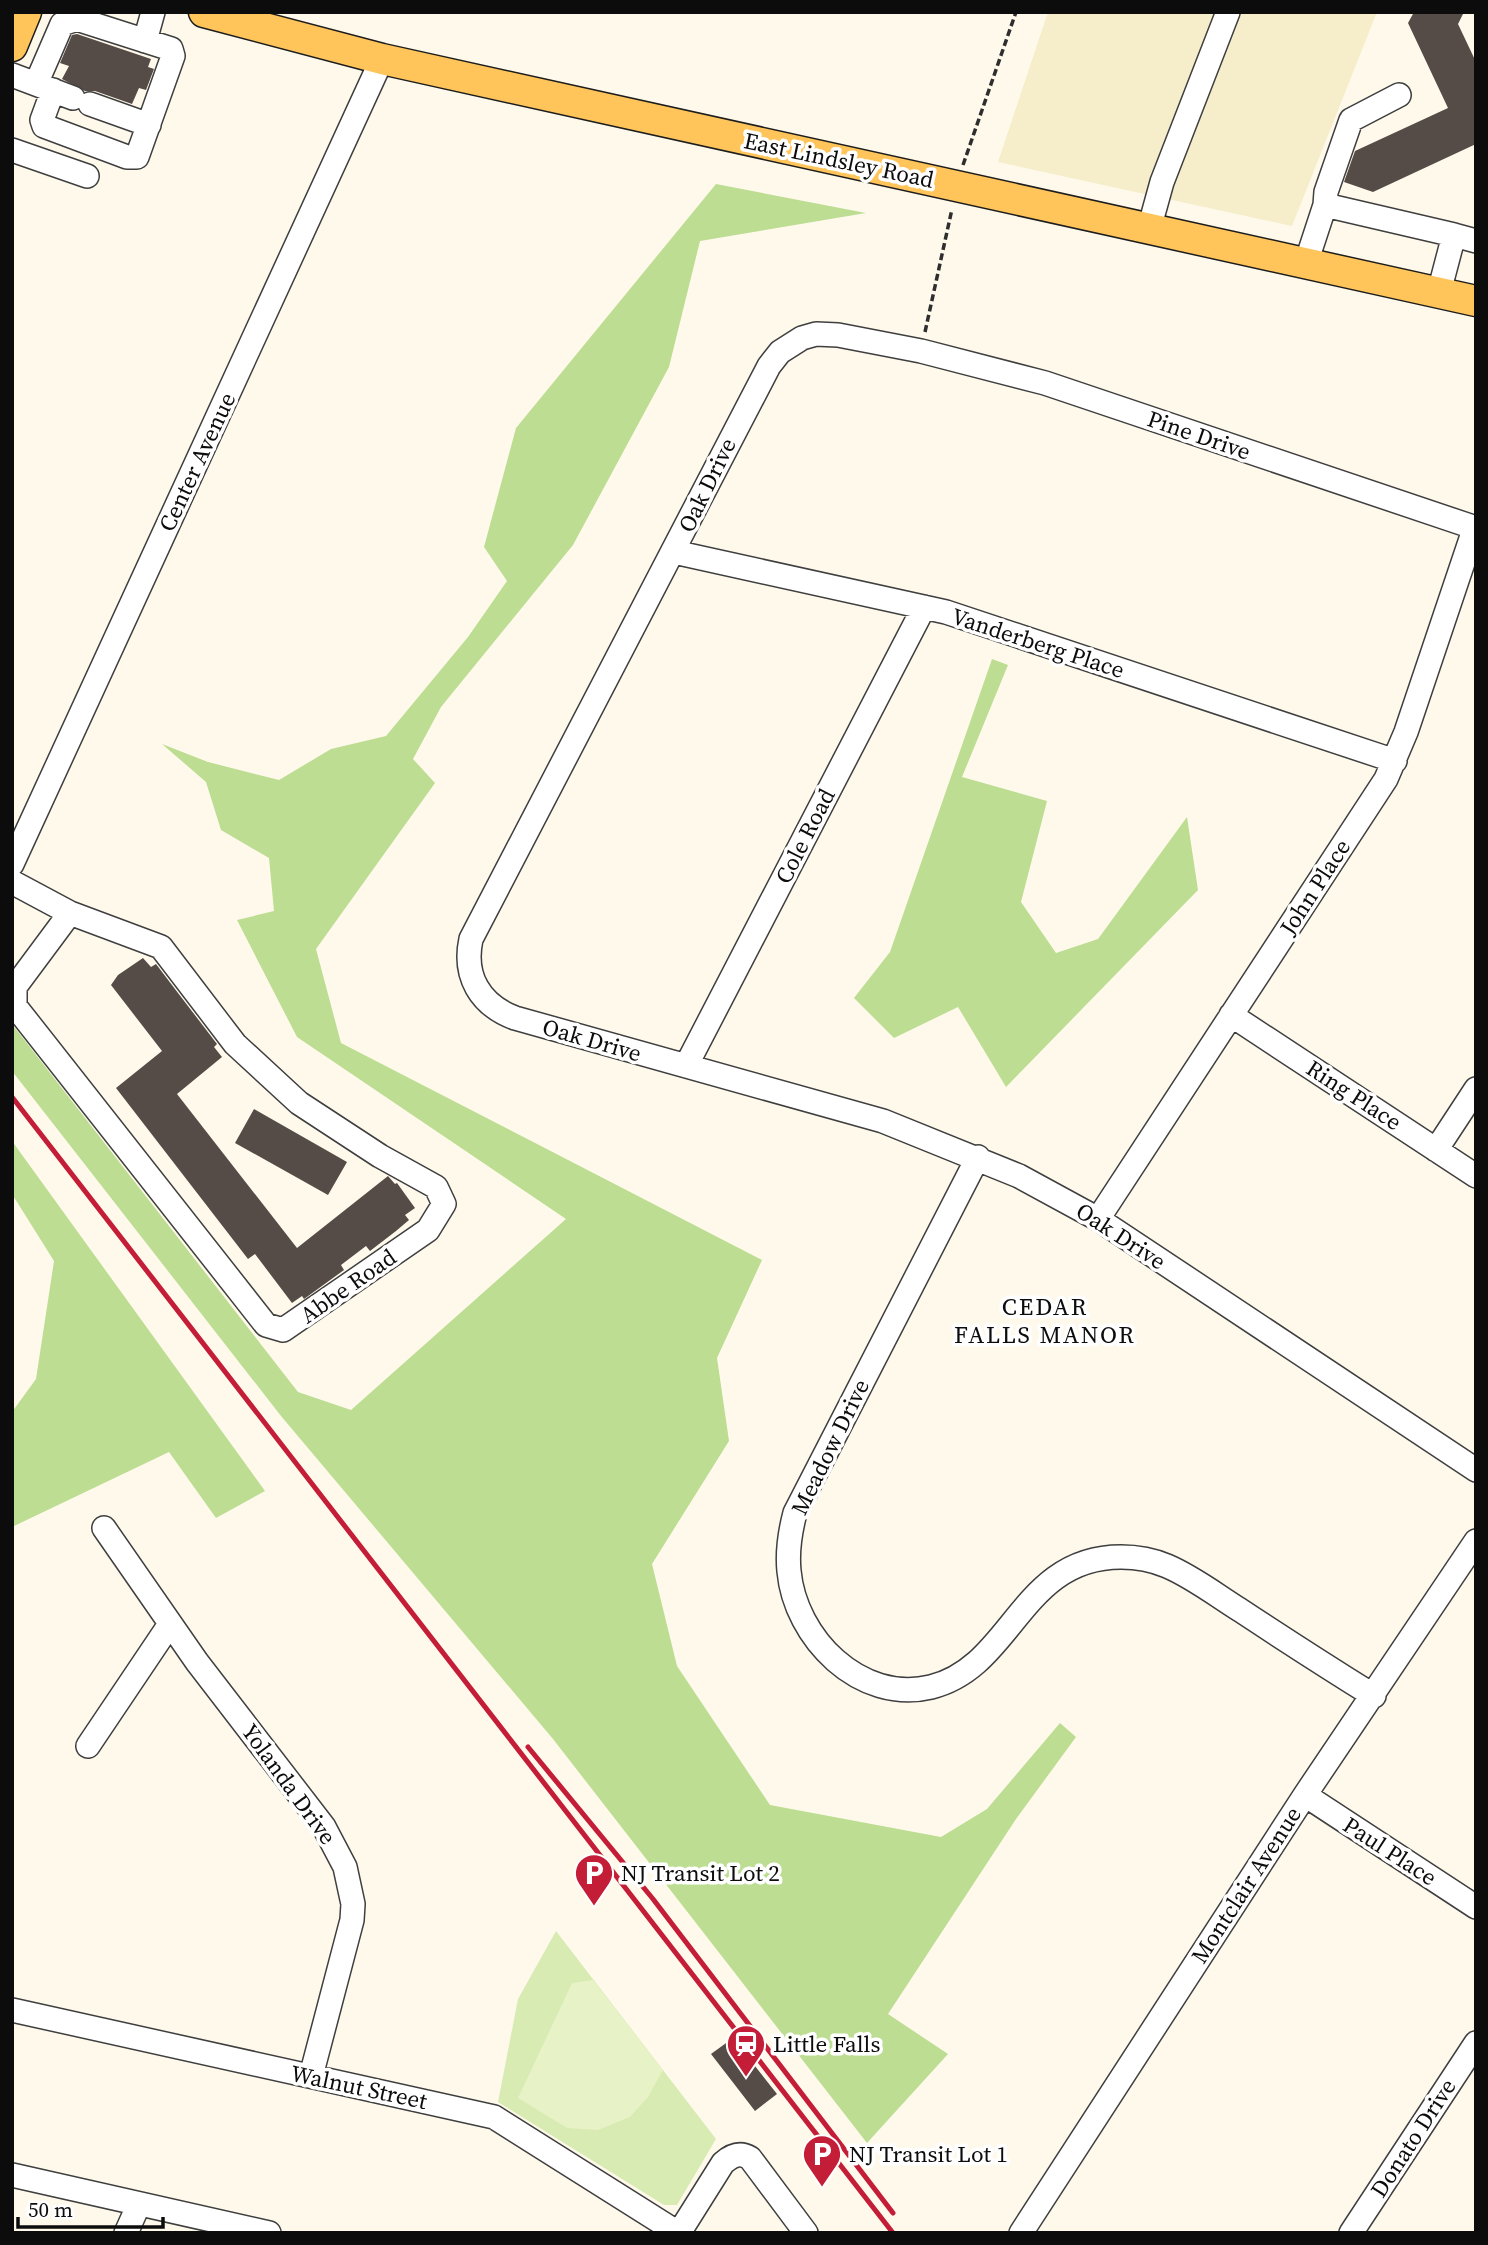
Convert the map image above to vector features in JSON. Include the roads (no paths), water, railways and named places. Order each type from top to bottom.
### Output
[{"type":"main road","points":[[12,46],[26,12]]},
{"type":"main road","name":"East Lindsley Road","points":[[204,12],[382,59],[1476,301]]},
{"type":"street","points":[[145,41],[153,12]]},
{"type":"street","points":[[1149,229],[1161,182],[1228,12]]},
{"type":"street","points":[[77,19],[145,41],[171,49],[173,56],[137,157],[127,158],[44,126],[42,120],[63,94],[62,24],[77,19]]},
{"type":"street","name":"Center Avenue","points":[[12,864],[382,59]]},
{"type":"street","points":[[12,75],[149,125]]},
{"type":"street","points":[[1306,263],[1325,205],[1326,192],[1351,120],[1399,95]]},
{"type":"street","points":[[12,150],[87,176]]},
{"type":"street","points":[[1325,205],[1465,239],[1438,292]]},
{"type":"street","name":"Oak Drive","points":[[921,351],[831,334],[809,336],[787,346],[769,366],[471,939],[471,976],[483,998],[503,1014],[883,1121],[978,1157],[1098,1219],[1476,1470]]},
{"type":"street","name":"Pine Drive","points":[[921,351],[1045,383],[1475,527]]},
{"type":"street","name":"John Place","points":[[1098,1219],[1376,796],[1395,761],[1475,527]]},
{"type":"street","name":"Vanderberg Place","points":[[674,552],[924,607],[1395,761]]},
{"type":"street","name":"Cole Road","points":[[686,1066],[924,607]]},
{"type":"street","name":"Abbe Road","points":[[12,882],[70,913],[161,947],[235,1044],[299,1103],[380,1156],[436,1187],[444,1204],[428,1230],[283,1330],[266,1325],[15,1006],[15,987],[70,913]]},
{"type":"street","name":"Ring Place","points":[[1231,1015],[1476,1176]]},
{"type":"street","points":[[1436,1150],[1476,1089]]},
{"type":"street","name":"Meadow Drive","points":[[978,1157],[795,1513],[788,1551],[790,1581],[798,1608],[818,1643],[848,1671],[866,1680],[897,1689],[929,1688],[956,1678],[979,1661],[1038,1590],[1053,1578],[1086,1562],[1136,1558],[1180,1572],[1374,1696]]},
{"type":"street","name":"Yolanda Drive","points":[[104,1528],[170,1624],[324,1826],[345,1867],[353,1904],[352,1920],[311,2076]]},
{"type":"street","name":"Montclair Avenue","points":[[1021,2233],[1304,1794],[1374,1696],[1476,1541]]},
{"type":"street","points":[[88,1746],[170,1624]]},
{"type":"street","name":"Paul Place","points":[[1304,1794],[1476,1907]]},
{"type":"street","name":"Walnut Street","points":[[12,2010],[494,2117],[678,2233]]},
{"type":"street","name":"Donato Drive","points":[[1351,2233],[1476,2043]]},
{"type":"street","points":[[678,2233],[723,2163],[737,2155],[750,2158],[806,2233]]},
{"type":"street","points":[[12,2175],[269,2233]]},
{"type":"street","points":[[126,2233],[139,2204]]},
{"type":"railway","points":[[12,1097],[893,2233]]},
{"type":"railway","points":[[528,1747],[653,1899],[893,2213]]},
{"type":"place","name":"NJ Transit Lot 2","points":[[594,1907]]},
{"type":"place","name":"Little Falls","points":[[746,2078]]},
{"type":"place","name":"NJ Transit Lot 1","points":[[822,2188]]},
{"type":"district","name":"CEDAR FALLS MANOR","points":[[1045,1321]]}]
